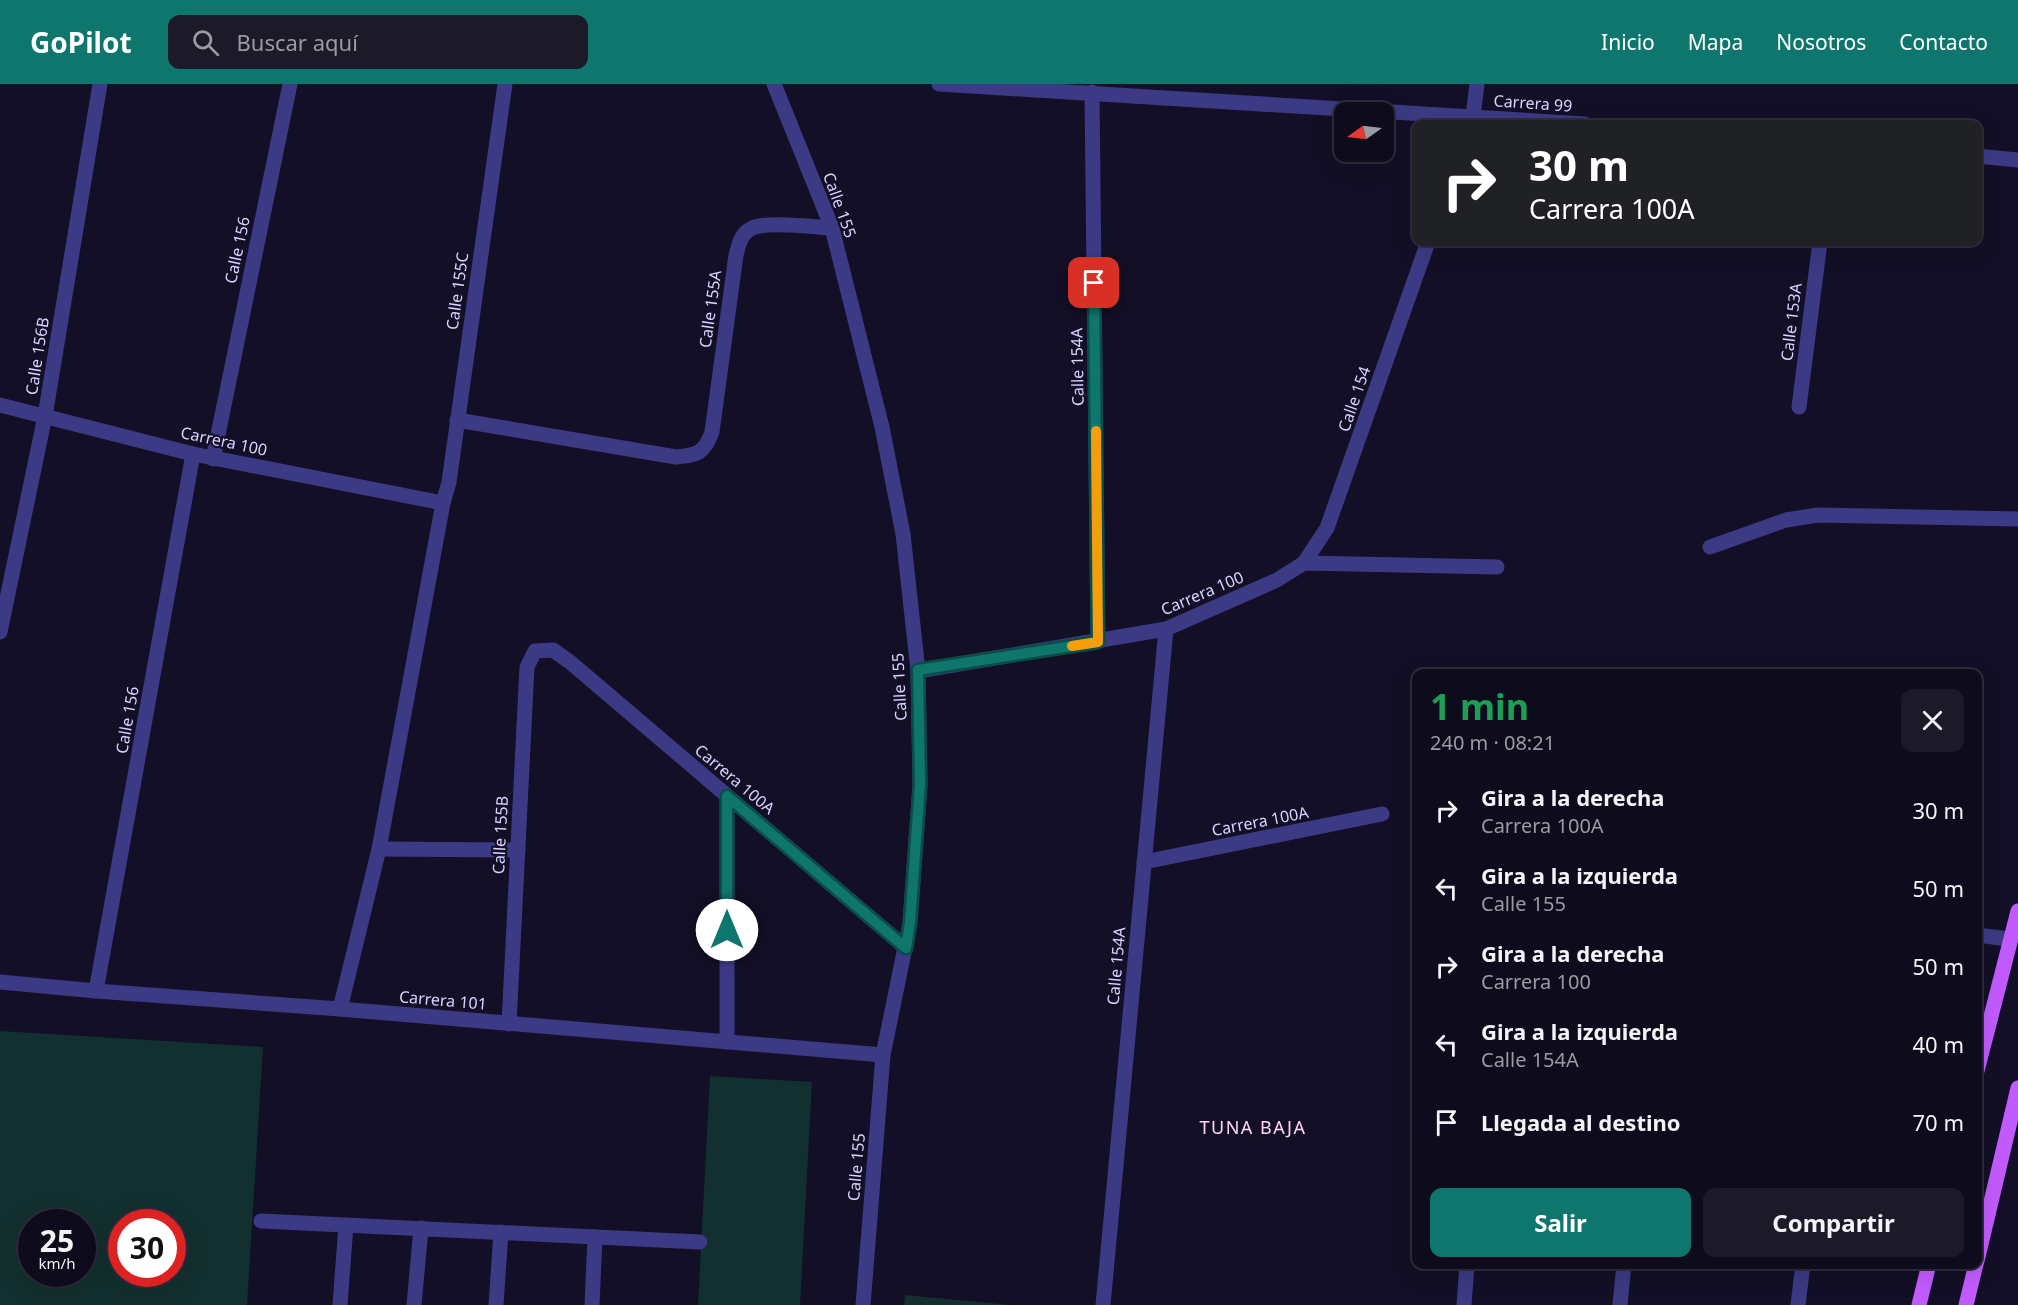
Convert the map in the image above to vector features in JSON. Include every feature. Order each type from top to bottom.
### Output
[{"type":"main road","points":[[1982,1050],[2018,911]]},
{"type":"main road","points":[[1982,1242],[2018,1089]]},
{"type":"main road","points":[[1919,1305],[1928,1269]]},
{"type":"main road","points":[[1966,1305],[1975,1269]]},
{"type":"street","name":"Calle 156B","points":[[0,632],[45,416],[100,84]]},
{"type":"street","name":"Calle 156","points":[[213,459],[290,84]]},
{"type":"street","name":"Calle 155C","points":[[340,1009],[379,849],[443,503],[449,482],[505,84]]},
{"type":"street","name":"Calle 155","points":[[774,84],[832,228],[882,427],[903,534],[918,670],[920,785],[910,923],[883,1055],[863,1305]]},
{"type":"street","name":"Carrera 99","points":[[939,84],[1092,92],[1471,120]]},
{"type":"street","points":[[1471,120],[1477,84]]},
{"type":"street","name":"Calle 154A","points":[[1092,92],[1098,642]]},
{"type":"street","points":[[1982,156],[2018,160]]},
{"type":"street","name":"Calle 155A","points":[[457,420],[676,457],[695,455],[707,446],[712,432],[740,238],[752,228],[767,225],[832,228]]},
{"type":"street","name":"Calle 154","points":[[1305,563],[1327,528],[1427,246]]},
{"type":"street","name":"Calle 153A","points":[[1799,407],[1819,246]]},
{"type":"street","name":"Carrera 100","points":[[0,405],[213,459],[443,503]]},
{"type":"street","name":"Calle 156","points":[[96,991],[194,454]]},
{"type":"street","points":[[1710,547],[1786,520],[1818,515],[2018,519]]},
{"type":"street","name":"Carrera 100","points":[[918,670],[1166,629],[1277,580],[1305,563]]},
{"type":"street","points":[[1305,563],[1497,567]]},
{"type":"street","name":"Calle 154A","points":[[1103,1305],[1166,629]]},
{"type":"street","name":"Carrera 100A","points":[[536,651],[553,650],[570,662],[906,948]]},
{"type":"street","name":"Calle 155B","points":[[509,1023],[526,667],[536,651]]},
{"type":"street","points":[[727,796],[727,1042]]},
{"type":"street","name":"Carrera 100A","points":[[1144,862],[1382,814]]},
{"type":"street","points":[[379,849],[518,850]]},
{"type":"street","points":[[1982,936],[2009,939]]},
{"type":"street","name":"Carrera 101","points":[[0,982],[883,1055]]},
{"type":"street","points":[[261,1221],[700,1242]]},
{"type":"street","points":[[340,1305],[346,1225]]},
{"type":"street","points":[[414,1305],[421,1228]]},
{"type":"street","points":[[496,1305],[501,1233]]},
{"type":"street","points":[[592,1305],[595,1237]]},
{"type":"street","points":[[1464,1305],[1467,1269]]},
{"type":"street","points":[[1620,1305],[1624,1269]]},
{"type":"street","points":[[1798,1305],[1802,1269]]},
{"type":"green space","points":[[0,1031],[263,1047],[247,1305],[0,1305]]},
{"type":"green space","points":[[710,1076],[812,1082],[800,1305],[698,1305]]},
{"type":"green space","points":[[905,1295],[1011,1305],[904,1305]]},
{"type":"slow traffic","points":[[1072,646],[1098,642],[1096,431]]},
{"type":"district","name":"TUNA BAJA","points":[[1253,1127]]},
{"type":"route","points":[[727,930],[727,796],[906,948],[910,923],[920,785],[918,670],[1098,642],[1094,283]]}]
